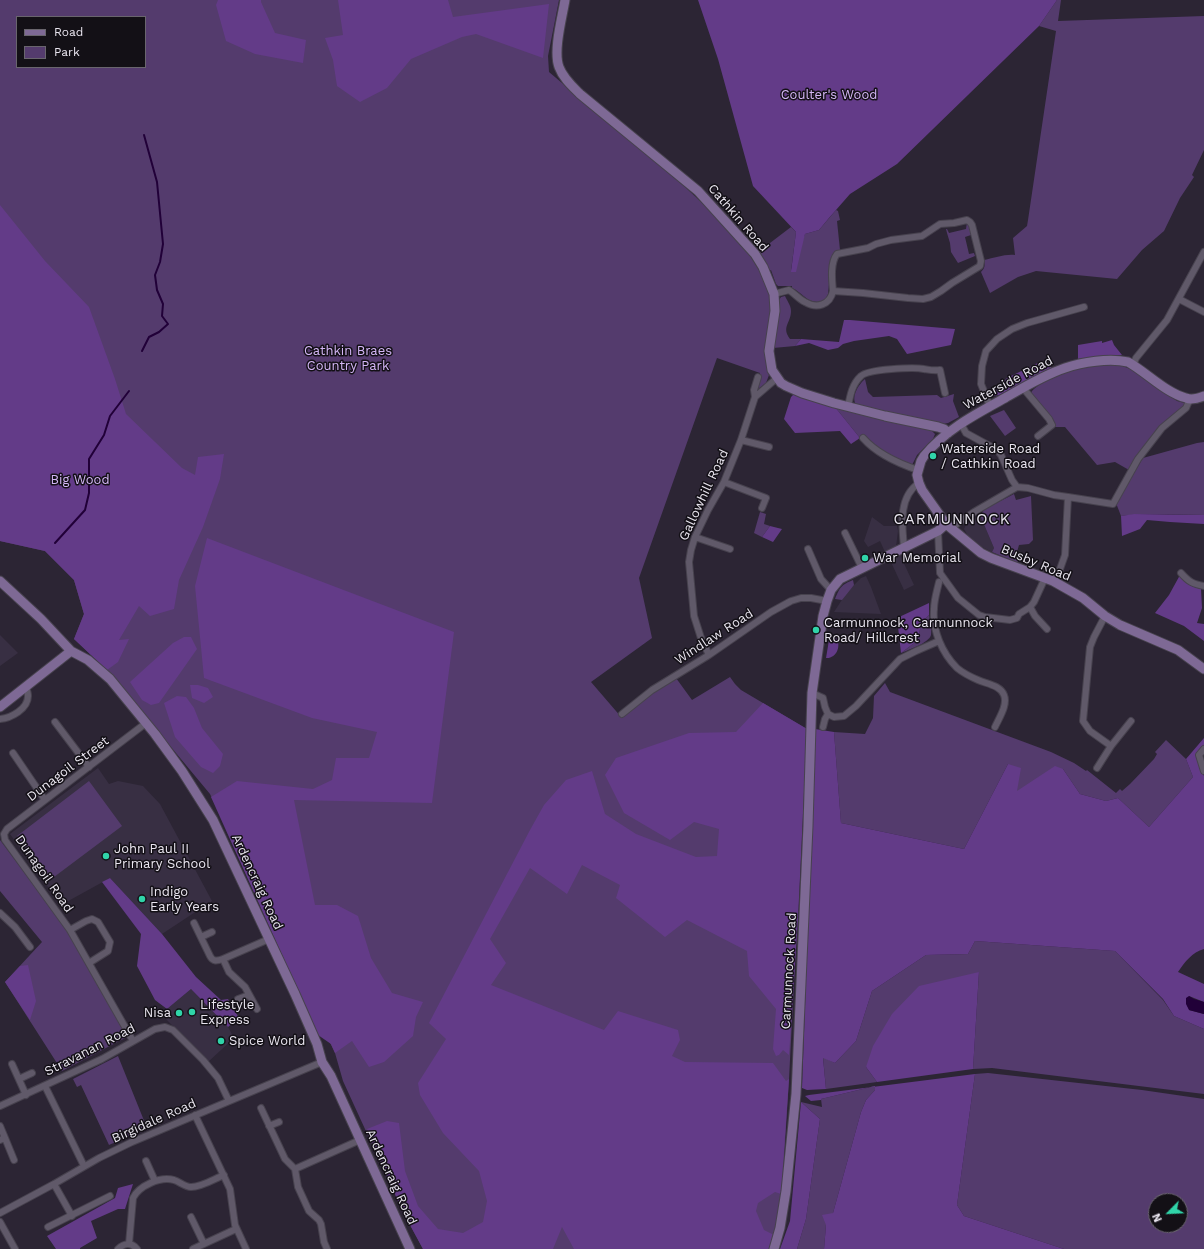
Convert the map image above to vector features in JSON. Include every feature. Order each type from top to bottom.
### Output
[{"type":"street","name":"Cathkin Road","points":[[565,0],[557,48],[559,67],[568,83],[698,191],[755,254],[763,267],[774,294],[775,310],[769,352],[772,370],[777,378]]},
{"type":"street","points":[[774,294],[790,290],[807,303],[815,305],[826,303],[829,301],[833,291],[834,258],[838,254],[868,248],[890,240],[922,236],[940,224],[967,220],[972,225],[981,261],[980,266],[931,297],[912,299],[833,291]]},
{"type":"street","points":[[1133,365],[1136,358],[1167,320],[1204,252]]},
{"type":"street","points":[[1179,299],[1204,312]]},
{"type":"street","points":[[990,406],[981,384],[982,366],[986,351],[997,340],[1012,329],[1027,323],[1084,307]]},
{"type":"street","name":"Waterside Road","points":[[918,483],[918,470],[924,456],[948,433],[990,406],[1064,368],[1085,363],[1120,360],[1133,365],[1170,391],[1190,399]]},
{"type":"street","points":[[848,407],[853,387],[861,375],[868,372],[897,369],[925,369],[930,371],[940,370],[946,393]]},
{"type":"street","name":"Gallowhill Road","points":[[709,655],[700,638],[693,609],[688,562],[695,537],[724,482],[741,440],[755,397],[754,390],[758,377]]},
{"type":"street","points":[[755,397],[777,378],[786,386],[797,391],[848,407],[938,427],[944,429],[948,433]]},
{"type":"street","points":[[1023,388],[1052,423],[1052,425],[1038,436]]},
{"type":"street","points":[[808,549],[821,579],[830,590],[840,579],[949,526],[1017,487],[1028,488],[1054,495],[1113,504],[1138,459],[1162,428],[1186,408],[1190,399],[1204,396]]},
{"type":"street","points":[[960,424],[966,432],[997,450],[1001,454],[1012,480],[1017,487]]},
{"type":"street","points":[[863,438],[888,458],[918,470]]},
{"type":"street","points":[[741,440],[769,447]]},
{"type":"street","points":[[724,482],[766,498],[762,508]]},
{"type":"street","points":[[904,547],[902,517],[904,507],[908,494],[918,483]]},
{"type":"street","name":"Busby Road","points":[[918,483],[949,526],[981,553],[1049,580],[1083,598],[1105,616],[1178,650],[1204,669]]},
{"type":"street","points":[[938,531],[940,573],[958,598],[979,615],[1010,620],[1017,618],[1019,614],[1030,607],[1049,580],[1060,569],[1065,555],[1068,497]]},
{"type":"street","points":[[845,533],[862,568]]},
{"type":"street","points":[[695,537],[730,548]]},
{"type":"street","points":[[1181,573],[1188,581],[1202,586],[1204,579]]},
{"type":"street","name":"Ardencraig Road","points":[[0,581],[41,619],[71,651],[88,660],[110,679],[146,723],[182,771],[213,820],[295,994],[317,1044],[322,1062],[331,1076],[410,1249]]},
{"type":"street","points":[[940,582],[939,597],[934,610],[935,627],[939,641],[950,660],[958,669],[979,680],[995,686],[1004,694],[1006,701],[998,724]]},
{"type":"street","name":"Carmunnock Road","points":[[774,1249],[780,1228],[786,1191],[796,1094],[808,826],[812,693],[823,616],[830,590]]},
{"type":"street","name":"Windlaw Road","points":[[622,714],[652,690],[709,655],[771,612],[791,601],[801,598],[827,601]]},
{"type":"street","points":[[1030,607],[1035,616],[1047,629]]},
{"type":"street","points":[[1105,616],[1090,647],[1083,721],[1090,731],[1111,746]]},
{"type":"street","points":[[812,693],[823,698],[828,714],[834,717],[844,716],[850,712],[900,659],[939,641]]},
{"type":"street","points":[[0,707],[71,651]]},
{"type":"street","points":[[0,719],[11,716],[24,706],[28,698],[26,687]]},
{"type":"street","points":[[822,727],[828,714]]},
{"type":"street","points":[[1097,768],[1111,746],[1131,721]]},
{"type":"street","points":[[55,722],[89,767]]},
{"type":"street","name":"Dunagoil Street","points":[[2,833],[146,723]]},
{"type":"street","points":[[1204,749],[1199,755],[1204,771]]},
{"type":"street","points":[[13,753],[45,800]]},
{"type":"street","name":"Dunagoil Road","points":[[2,833],[5,840],[70,930],[133,1041]]},
{"type":"street","points":[[1,915],[15,927],[30,947]]},
{"type":"street","name":"Dunagoil Road","points":[[70,930],[92,919],[98,922],[110,942],[108,951],[88,963]]},
{"type":"street","points":[[194,923],[211,959],[216,961],[269,939]]},
{"type":"street","points":[[201,937],[212,932]]},
{"type":"street","points":[[223,959],[229,972],[245,987],[257,1009]]},
{"type":"street","points":[[238,1000],[249,994]]},
{"type":"street","name":"Stravanan Road","points":[[0,1106],[102,1059],[161,1027],[173,1030],[203,1060],[218,1078],[229,1101]]},
{"type":"street","name":"Birgidale Road","points":[[0,1213],[84,1166],[132,1142],[322,1062]]},
{"type":"street","points":[[12,1064],[26,1095]]},
{"type":"street","points":[[19,1079],[32,1073]]},
{"type":"street","points":[[45,1086],[84,1166]]},
{"type":"street","points":[[261,1108],[285,1159],[295,1170],[298,1187],[309,1211],[319,1220],[321,1224],[324,1242],[327,1249]]},
{"type":"street","points":[[196,1114],[224,1175],[231,1194],[236,1229],[246,1249]]},
{"type":"street","points":[[269,1126],[279,1122]]},
{"type":"street","points":[[0,1126],[2,1139],[14,1160]]},
{"type":"street","points":[[295,1170],[360,1140]]},
{"type":"street","points":[[146,1161],[155,1182]]},
{"type":"street","points":[[129,1244],[133,1198],[136,1192],[141,1188],[155,1182],[168,1179],[174,1180],[188,1187],[199,1186],[224,1175]]},
{"type":"street","points":[[54,1184],[72,1216]]},
{"type":"street","points":[[48,1227],[110,1196]]},
{"type":"street","points":[[192,1217],[204,1244]]},
{"type":"street","points":[[0,1222],[15,1249]]},
{"type":"street","points":[[193,1249],[236,1229]]},
{"type":"street","points":[[118,1249],[121,1245],[129,1244],[135,1246],[137,1249]]},
{"type":"shaded area","points":[[980,515],[994,548],[992,552],[982,547],[968,536],[964,529],[966,525]]},
{"type":"shaded area","points":[[872,517],[884,526],[897,526],[898,531],[896,547],[885,552],[880,541],[868,547],[864,541]]},
{"type":"shaded area","points":[[900,555],[914,585],[904,590],[890,560]]},
{"type":"shaded area","points":[[866,576],[881,614],[834,612],[847,592],[861,578]]},
{"type":"shaded area","points":[[0,635],[18,653],[0,666]]},
{"type":"shaded area","name":"John Paul II Primary School","points":[[98,768],[109,784],[118,781],[143,786],[160,804],[212,901],[162,934],[110,878],[61,905],[10,834]]},
{"type":"shaded area","points":[[191,989],[228,1027],[234,1038],[208,1062],[166,1019],[167,1009]]},
{"type":"shaded area","points":[[1189,996],[1204,1002],[1204,1014],[1189,1010],[1186,1004],[1186,998]]},
{"type":"green space","name":"Cathkin Braes Country Park","points":[[0,0],[559,0],[548,56],[549,72],[685,187],[716,216],[749,254],[766,281],[770,294],[771,307],[765,350],[766,364],[769,375],[766,383],[758,389],[760,373],[717,358],[639,578],[652,638],[591,682],[622,718],[641,701],[676,678],[692,700],[730,677],[741,690],[807,729],[782,1191],[778,1223],[769,1249],[423,1249],[403,1212],[343,1081],[335,1053],[210,794],[107,670],[74,639],[84,614],[74,580],[45,551],[0,541]]},
{"type":"green space","points":[[218,0],[261,0],[275,33],[306,40],[303,63],[255,54],[226,41],[216,5]]},
{"type":"green space","points":[[338,0],[448,0],[453,17],[549,4],[543,58],[476,34],[462,37],[411,59],[387,88],[360,102],[337,86],[333,60],[325,38],[343,35]]},
{"type":"green space","name":"Coulter's Wood","points":[[698,0],[1057,0],[1039,26],[897,164],[850,194],[819,230],[805,234],[796,272],[791,272],[796,232],[753,186],[718,59]]},
{"type":"green space","points":[[1057,0],[1061,0],[1058,21],[1204,16],[1204,150],[1192,175],[1194,177],[1180,198],[1164,231],[1142,250],[1117,279],[1036,271],[1018,277],[990,293],[981,272],[985,264],[984,260],[1015,255],[1013,238],[1027,226],[1056,31],[1039,26]]},
{"type":"green space","name":"Big Wood","points":[[0,205],[45,261],[89,307],[126,414],[182,468],[195,475],[198,457],[224,454],[220,479],[203,527],[179,580],[174,609],[150,616],[139,606],[119,640],[129,639],[118,662],[107,670],[74,639],[84,614],[74,580],[45,551],[0,541]]},
{"type":"green space","points":[[836,210],[838,211],[840,220],[837,221],[840,250],[835,252],[832,257],[828,294],[826,298],[820,302],[814,302],[807,299],[792,288],[792,286],[778,286],[771,270],[769,271],[759,253],[791,227],[796,232],[791,271],[805,234],[819,230]]},
{"type":"green space","points":[[967,222],[971,233],[971,235],[965,237],[969,254],[974,253],[975,256],[958,263],[951,252],[946,229],[949,233],[966,229]]},
{"type":"green space","points":[[785,296],[791,309],[791,315],[786,328],[787,335],[790,339],[801,339],[795,346],[773,348],[779,300],[781,297]]},
{"type":"green space","points":[[844,320],[955,329],[951,345],[907,354],[897,339],[889,336],[854,341],[843,344],[838,348],[828,350],[809,343],[795,346],[801,339],[839,342]]},
{"type":"green space","points":[[1112,340],[1122,355],[1078,359],[1078,345],[1102,341],[1102,343]]},
{"type":"green space","points":[[1042,361],[1052,368],[999,395],[993,396],[1000,385],[1007,378]]},
{"type":"green space","points":[[1120,365],[1133,370],[1177,401],[1185,403],[1174,416],[1163,424],[1156,432],[1143,448],[1129,470],[1115,462],[1097,465],[1065,427],[1055,427],[1054,421],[1031,393],[1034,389],[1056,376],[1073,370],[1086,366]]},
{"type":"green space","points":[[865,379],[868,392],[873,397],[937,395],[941,398],[954,394],[953,401],[959,417],[943,424],[857,406],[854,399],[856,392]]},
{"type":"green space","points":[[794,394],[835,407],[860,438],[851,444],[840,431],[795,433],[784,419],[791,397]]},
{"type":"green space","points":[[835,407],[930,429],[935,434],[933,439],[917,455],[912,465],[897,460],[860,438]]},
{"type":"green space","points":[[1004,410],[1016,428],[1005,436],[990,416]]},
{"type":"green space","points":[[1204,442],[1204,515],[1152,514],[1121,516],[1116,503],[1143,458]]},
{"type":"green space","points":[[1014,494],[1016,500],[1031,496],[1033,540],[1029,544],[1019,545],[1017,552],[1018,563],[992,552],[994,548],[980,515],[985,509]]},
{"type":"green space","points":[[760,512],[766,514],[764,524],[770,526],[762,537],[754,533]]},
{"type":"green space","points":[[1134,514],[1204,515],[1204,524],[1147,520],[1140,529],[1122,536],[1121,516]]},
{"type":"green space","points":[[770,526],[782,529],[773,542],[762,537]]},
{"type":"green space","points":[[207,538],[454,632],[432,803],[294,800],[315,905],[337,905],[358,916],[371,958],[392,993],[423,1002],[416,1017],[413,1036],[384,1062],[369,1067],[352,1041],[335,1053],[331,1044],[318,1035],[211,797],[237,781],[313,789],[332,780],[336,758],[369,758],[377,732],[312,718],[204,678],[195,586]]},
{"type":"green space","points":[[1180,575],[1192,586],[1201,589],[1202,608],[1197,623],[1204,624],[1204,641],[1184,626],[1155,613],[1169,595]]},
{"type":"green space","points":[[853,580],[854,585],[842,600],[835,599],[841,587]]},
{"type":"green space","points":[[929,603],[929,615],[922,622],[917,641],[901,653],[897,618]]},
{"type":"green space","points":[[929,615],[931,635],[929,638],[918,646],[901,653],[917,641],[922,622]]},
{"type":"green space","points":[[830,634],[838,641],[838,648],[833,656],[826,658]]},
{"type":"green space","points":[[184,637],[191,637],[197,649],[159,703],[151,705],[142,700],[130,682],[173,643]]},
{"type":"green space","points":[[885,683],[890,692],[1051,752],[1074,763],[1086,771],[1087,770],[1116,793],[1120,789],[1122,791],[1130,784],[1154,759],[1157,754],[1155,752],[1166,740],[1186,759],[1193,777],[1149,827],[1118,798],[1106,801],[1080,794],[1063,769],[1017,792],[1008,764],[964,849],[841,823],[834,732],[865,734],[873,718],[874,696]]},
{"type":"green space","points":[[190,685],[198,685],[208,688],[213,697],[204,703],[192,698]]},
{"type":"green space","points":[[177,696],[186,697],[194,708],[202,728],[223,754],[220,766],[213,773],[201,767],[175,737],[164,703]]},
{"type":"green space","points":[[763,703],[807,729],[798,919],[789,1055],[783,1050],[776,1056],[773,1049],[776,1009],[749,976],[747,951],[687,920],[665,937],[616,898],[620,885],[582,865],[567,894],[530,868],[490,939],[506,963],[491,985],[604,1030],[618,1011],[678,1030],[680,1040],[672,1056],[685,1062],[773,1063],[786,1081],[789,1079],[781,1194],[775,1192],[758,1203],[756,1211],[764,1230],[774,1235],[769,1249],[574,1249],[562,1227],[553,1249],[423,1249],[403,1212],[367,1129],[387,1121],[399,1123],[405,1171],[418,1206],[438,1229],[463,1233],[483,1222],[487,1201],[479,1171],[443,1133],[420,1095],[418,1083],[446,1039],[429,1023],[544,805],[566,780],[592,771],[605,814],[636,834],[696,857],[717,856],[719,829],[694,822],[670,840],[624,813],[605,775],[616,758],[689,733],[736,732]]},
{"type":"green space","points":[[815,729],[834,732],[841,823],[964,849],[1008,764],[1021,768],[1017,791],[1055,766],[1063,769],[1080,794],[1106,801],[1118,798],[1149,827],[1193,777],[1186,759],[1204,738],[1204,746],[1198,752],[1199,765],[1204,776],[1204,949],[1192,955],[1178,972],[1204,984],[1204,1002],[1189,996],[1189,1010],[1204,1014],[1204,1029],[1174,1016],[1163,999],[1115,951],[975,941],[968,954],[926,955],[872,991],[856,1041],[835,1063],[823,1058],[826,1089],[807,1090],[802,1088]]},
{"type":"green space","points":[[89,781],[122,826],[50,880],[17,836]]},
{"type":"green space","points":[[0,840],[66,928],[127,1037],[62,1071],[5,982],[42,942],[0,891]]},
{"type":"green space","points":[[110,878],[162,934],[196,977],[221,1000],[228,999],[239,1018],[228,1027],[191,989],[167,1009],[155,1000],[137,966],[141,934],[102,882]]},
{"type":"green space","points":[[975,941],[1115,951],[1163,1000],[1174,1016],[1204,1029],[1204,1094],[992,1068],[973,1069],[979,972],[866,1067],[877,1082],[826,1089],[823,1057],[835,1063],[856,1041],[872,991],[926,955],[968,954]]},
{"type":"green space","points":[[28,965],[36,1001],[30,1020],[5,982],[20,966]]},
{"type":"green space","points":[[979,972],[973,1069],[877,1082],[866,1067],[873,1046],[892,1014],[919,986]]},
{"type":"green space","points":[[118,1056],[147,1128],[109,1145],[81,1085],[77,1087],[73,1079]]},
{"type":"green space","points":[[988,1073],[1142,1090],[1204,1099],[1204,1249],[1064,1249],[964,1216],[957,1205],[975,1074]]},
{"type":"green space","points":[[975,1074],[957,1205],[964,1216],[1064,1249],[824,1249],[826,1225],[822,1215],[833,1213],[861,1112],[866,1100],[875,1090],[875,1087]]},
{"type":"green space","points":[[875,1086],[875,1090],[866,1100],[861,1112],[833,1213],[826,1225],[824,1249],[797,1249],[806,1219],[820,1119],[801,1102],[822,1107],[821,1099]]},
{"type":"green space","points":[[869,1087],[821,1100],[811,1101],[805,1096],[809,1095]]},
{"type":"green space","points":[[801,1102],[820,1119],[806,1219],[797,1249],[780,1249],[790,1221]]},
{"type":"green space","points":[[133,1184],[125,1209],[118,1209],[91,1221],[97,1238],[80,1249],[56,1249],[47,1236],[115,1198],[118,1188]]},
{"type":"waterway","points":[[142,351],[149,337],[159,332],[168,324],[162,316],[163,304],[157,290],[155,275],[160,262],[163,244],[157,182],[144,135]]},
{"type":"waterway","points":[[55,543],[85,510],[89,493],[89,459],[104,435],[110,416],[129,391]]},
{"type":"place","name":"Waterside Road / Cathkin Road","points":[[933,456]]},
{"type":"place","name":"War Memorial","points":[[865,558]]},
{"type":"place","name":"Carmunnock, Carmunnock Road/ Hillcrest","points":[[816,630]]},
{"type":"place","name":"John Paul II Primary School","points":[[106,856]]},
{"type":"place","name":"Indigo Early Years","points":[[142,899]]},
{"type":"place","name":"Lifestyle Express","points":[[192,1012]]},
{"type":"place","name":"Nisa","points":[[179,1013]]},
{"type":"place","name":"Spice World","points":[[221,1041]]},
{"type":"district","name":"CARMUNNOCK","points":[[952,520]]}]
